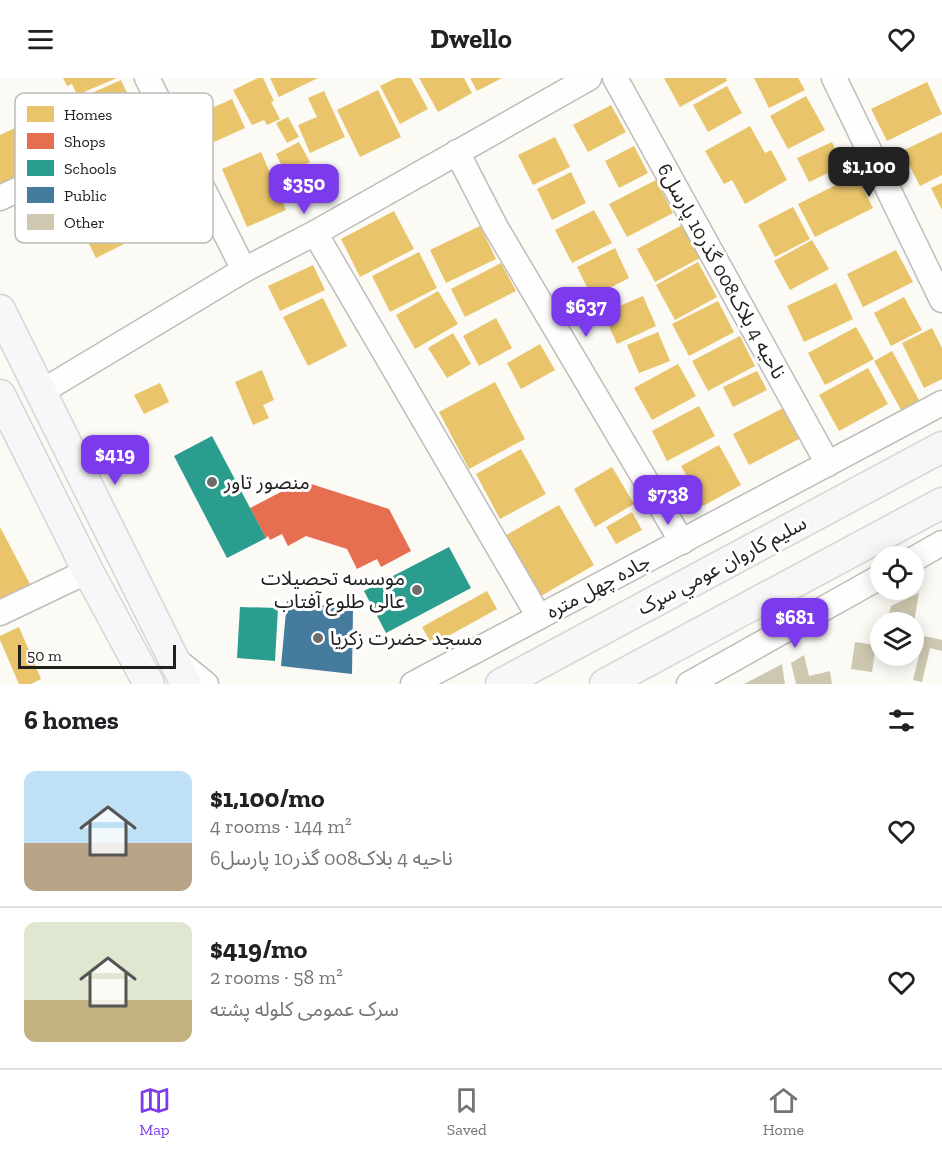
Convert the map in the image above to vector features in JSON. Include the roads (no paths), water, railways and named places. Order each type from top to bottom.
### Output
[{"type":"main road","points":[[0,310],[186,684]]},
{"type":"main road","points":[[0,395],[143,678]]},
{"type":"main road","name":"سلیم کاروان عومي سړک","points":[[501,684],[942,447]]},
{"type":"main road","points":[[605,684],[942,503]]},
{"type":"street","points":[[148,78],[156,93]]},
{"type":"street","points":[[41,392],[244,270],[315,233],[589,78]]},
{"type":"street","name":"ناحیه 4 بلاک008 گذر10 پارسل6","points":[[615,78],[828,464]]},
{"type":"street","points":[[834,78],[942,300]]},
{"type":"street","points":[[457,152],[495,226],[682,542]]},
{"type":"street","points":[[0,198],[15,191]]},
{"type":"street","points":[[213,208],[244,270]]},
{"type":"street","points":[[315,233],[539,617]]},
{"type":"street","name":"جاده چهل متره","points":[[413,684],[942,403]]},
{"type":"street","points":[[924,553],[942,543]]},
{"type":"street","points":[[0,613],[88,572]]},
{"type":"street","points":[[689,684],[870,583]]},
{"type":"street","points":[[172,656],[206,684]]},
{"type":"place","name":"منصور تاور","points":[[212,482]]},
{"type":"place","name":"موسسه تحصیلات عالی طلوع آفتاب","points":[[417,590]]},
{"type":"place","name":"مسجد حضرت زکریا","points":[[318,638]]}]
